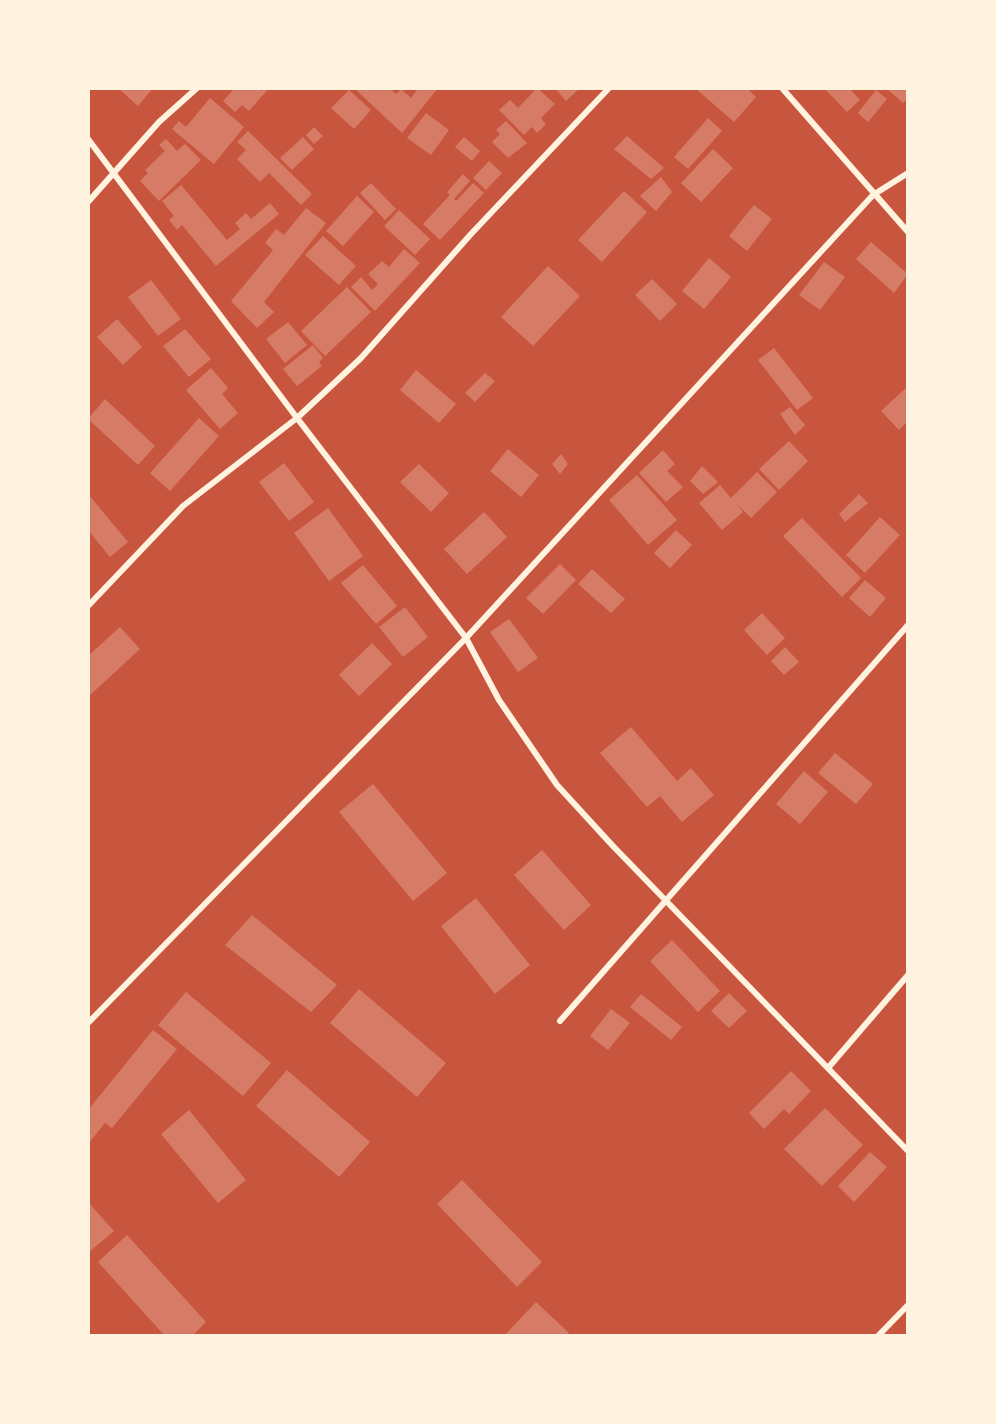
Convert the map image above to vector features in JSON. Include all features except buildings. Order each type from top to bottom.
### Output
[{"type":"street","points":[[88,202],[159,122],[197,88]]},
{"type":"street","points":[[88,606],[183,506],[297,418],[361,358],[471,234],[609,88]]},
{"type":"street","points":[[782,88],[873,195],[908,232]]},
{"type":"street","points":[[88,139],[297,418],[466,638],[499,700],[557,784],[665,900],[908,1151]]},
{"type":"street","points":[[88,1023],[466,638],[873,195],[908,173]]},
{"type":"street","points":[[560,1021],[908,625]]},
{"type":"street","points":[[828,1068],[908,975]]},
{"type":"street","points":[[878,1335],[908,1305]]}]
